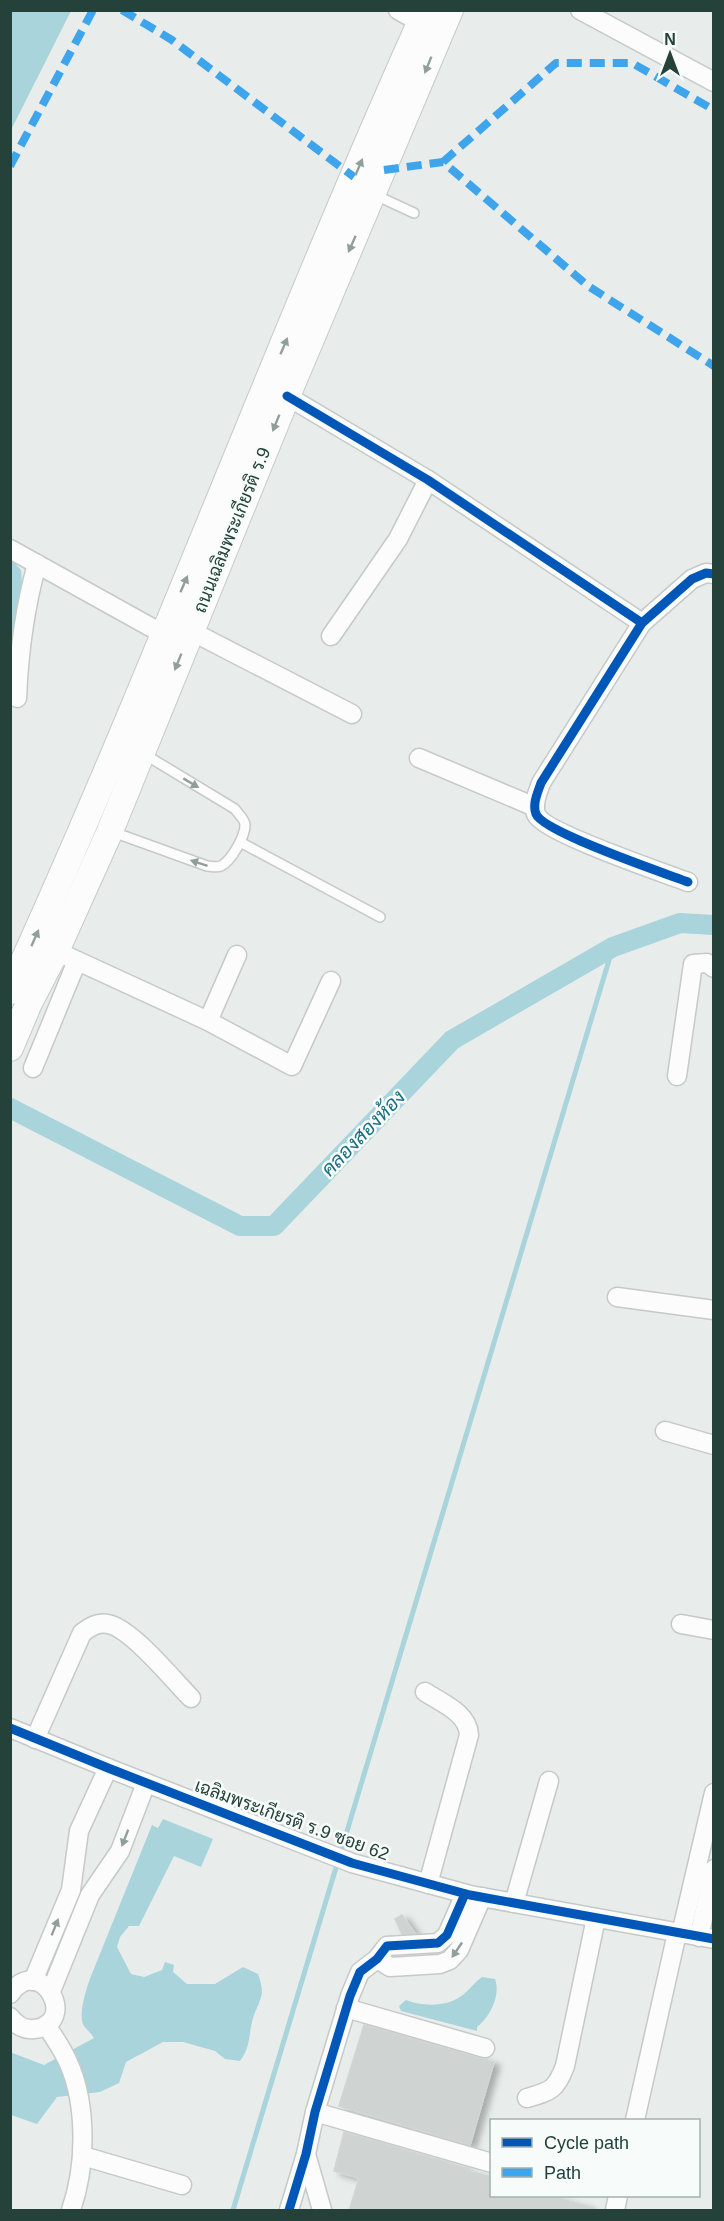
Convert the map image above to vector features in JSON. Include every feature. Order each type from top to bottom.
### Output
[{"type":"main road","name":"ถนนเฉลิมพระเกียรติ ร.9","points":[[10,1048],[20,997],[131,747],[191,631],[287,396],[450,10]]},
{"type":"main road","name":"ถนนเฉลิมพระเกียรติ ร.9","points":[[131,747],[164,634],[423,17]]},
{"type":"main road","name":"ถนนเฉลิมพระเกียรติ ร.9","points":[[20,997],[66,956],[97,826]]},
{"type":"street","points":[[398,10],[423,17]]},
{"type":"street","points":[[580,10],[714,82]]},
{"type":"street","points":[[287,396],[428,480],[642,622]]},
{"type":"street","points":[[332,636],[398,539],[428,480]]},
{"type":"street","points":[[10,549],[164,634]]},
{"type":"street","points":[[17,698],[21,633],[37,564]]},
{"type":"street","points":[[538,815],[536,798],[541,783],[642,622],[692,579],[706,573],[714,574]]},
{"type":"street","points":[[191,631],[352,714]]},
{"type":"street","points":[[419,758],[538,815],[597,847],[688,882]]},
{"type":"street","points":[[208,1021],[237,955]]},
{"type":"street","points":[[33,1068],[66,956],[208,1021],[292,1066],[331,981]]},
{"type":"street","points":[[677,1076],[693,964],[707,963],[714,968]]},
{"type":"street","points":[[617,1297],[714,1310]]},
{"type":"street","points":[[665,1431],[714,1445]]},
{"type":"street","points":[[35,1739],[78,1640],[82,1633],[93,1625],[105,1623],[124,1632],[191,1698]]},
{"type":"street","points":[[681,1624],[714,1630]]},
{"type":"street","points":[[425,1692],[464,1718],[469,1727],[469,1735],[428,1884]]},
{"type":"street","name":"เฉลิมพระเกียรติ ร.9 ซอย 62","points":[[10,1728],[352,1863],[474,1895],[693,1936]]},
{"type":"street","points":[[33,1981],[71,1890],[80,1831],[108,1768]]},
{"type":"street","points":[[514,1903],[549,1781]]},
{"type":"street","points":[[51,1991],[90,1895],[120,1851],[146,1783]]},
{"type":"street","points":[[693,1936],[714,1793]]},
{"type":"street","points":[[636,2119],[714,1869]]},
{"type":"street","points":[[71,1890],[90,1895]]},
{"type":"street","points":[[289,2211],[306,2154],[315,2112],[346,2008],[360,1972],[377,1959],[390,1967],[440,1964],[450,1960],[459,1950],[474,1895]]},
{"type":"street","points":[[527,2098],[554,2089],[565,2066],[596,1918]]},
{"type":"street","points":[[10,1994],[17,1986],[33,1981],[41,1983],[51,1991],[56,2003],[55,2011],[46,2025],[30,2029],[15,2023],[10,2017]]},
{"type":"street","points":[[346,2008],[485,2048]]},
{"type":"street","points":[[46,2025],[64,2054],[79,2095],[83,2156],[71,2211]]},
{"type":"street","points":[[315,2112],[490,2162]]},
{"type":"street","points":[[306,2154],[322,2211]]},
{"type":"street","points":[[83,2156],[182,2185]]},
{"type":"lane","points":[[373,194],[414,213]]},
{"type":"lane","points":[[97,826],[207,866],[218,867],[229,861],[240,842],[245,825],[234,810],[131,747]]},
{"type":"lane","points":[[240,842],[380,916]]},
{"type":"water","points":[[10,11],[71,11],[11,130]]},
{"type":"water","points":[[11,559],[21,570],[22,582],[11,653]]},
{"type":"water","points":[[163,1819],[213,1839],[201,1867],[174,1856],[139,1926],[129,1926],[120,1937],[117,1947],[131,1974],[144,1977],[162,1970],[165,1962],[174,1965],[173,1972],[187,1984],[215,1984],[243,1967],[258,1974],[262,1988],[260,2001],[252,2021],[244,2055],[240,2061],[225,2059],[215,2051],[183,2042],[163,2042],[126,2062],[119,2083],[100,2092],[57,2097],[37,2124],[11,2115],[10,2052],[44,2065],[94,2038],[82,2021],[87,1987],[152,1825],[158,1828]]},
{"type":"water","points":[[482,1977],[495,1979],[497,1992],[490,2012],[477,2027],[477,2031],[401,2011],[399,2006],[406,2000],[428,2005],[451,2001],[464,1994]]},
{"type":"building","points":[[402,1915],[415,1933],[402,1934],[395,1919]]},
{"type":"building","points":[[364,2025],[494,2062],[470,2145],[339,2106]]},
{"type":"building","points":[[344,2132],[490,2176],[490,2197],[555,2197],[590,2207],[589,2211],[349,2211],[359,2178],[334,2171]]},
{"type":"waterway","name":"คลองสองห้อง","points":[[10,1108],[240,1226],[274,1226],[452,1040],[613,947],[680,923],[714,925]]},
{"type":"waterway","points":[[233,2210],[613,947]]},
{"type":"marked path","points":[[10,166],[93,10]]},
{"type":"marked path","points":[[122,10],[172,40],[354,177]]},
{"type":"marked path","points":[[443,162],[556,63],[632,63],[714,110]]},
{"type":"marked path","points":[[384,170],[443,162],[588,286],[714,366]]},
{"type":"cycle path","points":[[287,396],[428,480],[642,623]]},
{"type":"cycle path","points":[[688,882],[559,831],[536,814],[535,806],[541,783],[642,623],[692,579],[706,573],[714,574]]},
{"type":"cycle path","points":[[10,1728],[352,1863],[470,1895],[714,1939]]},
{"type":"cycle path","points":[[289,2210],[306,2154],[315,2112],[350,1996],[360,1972],[377,1959],[387,1946],[438,1943],[447,1935],[465,1894]]}]
